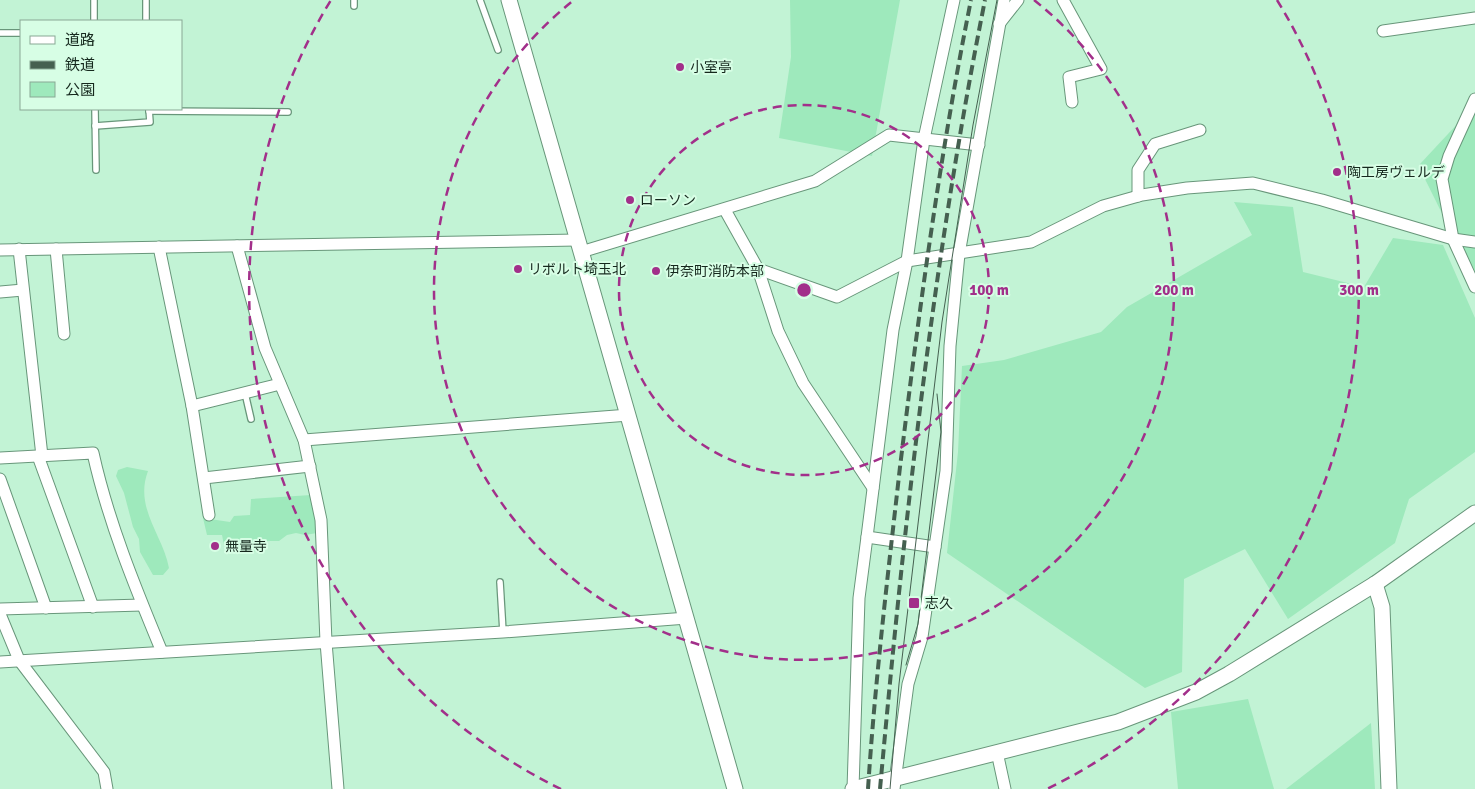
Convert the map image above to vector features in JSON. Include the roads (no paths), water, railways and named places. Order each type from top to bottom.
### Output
[{"type":"street","points":[[509,0],[629,415],[734,789]]},
{"type":"street","points":[[954,0],[924,139],[907,261],[893,330],[859,598],[853,789],[895,784],[996,752],[1118,722],[1196,692],[1229,674],[1375,584],[1475,513]]},
{"type":"street","points":[[895,784],[908,684],[922,637],[946,471],[950,346],[959,254],[998,25],[1004,0]]},
{"type":"street","points":[[998,25],[1018,0]]},
{"type":"street","points":[[1064,0],[1101,69],[1069,77],[1072,102]]},
{"type":"street","points":[[1383,30],[1475,18]]},
{"type":"street","points":[[1475,99],[1449,156],[1442,179],[1453,239],[1475,286]]},
{"type":"street","points":[[1138,196],[1138,170],[1155,144],[1200,130]]},
{"type":"street","points":[[0,250],[237,246],[579,246],[725,210],[815,181],[890,135],[979,145]]},
{"type":"street","points":[[758,269],[837,297],[907,261],[1031,242],[1103,206],[1138,196],[1253,183],[1322,200],[1453,239],[1475,242]]},
{"type":"street","points":[[725,210],[758,269],[778,331],[803,383],[873,488]]},
{"type":"street","points":[[237,246],[265,348],[304,440],[321,520],[326,642],[338,789]]},
{"type":"street","points":[[159,247],[192,406],[209,515]]},
{"type":"street","points":[[19,249],[40,456],[93,607]]},
{"type":"street","points":[[56,249],[64,334]]},
{"type":"street","points":[[0,292],[23,290]]},
{"type":"street","points":[[192,406],[280,384]]},
{"type":"street","points":[[304,440],[629,415]]},
{"type":"street","points":[[0,458],[93,453],[102,494],[142,606],[162,652]]},
{"type":"street","points":[[204,478],[310,466]]},
{"type":"street","points":[[0,479],[46,608]]},
{"type":"street","points":[[867,537],[935,547]]},
{"type":"street","points":[[1375,584],[1382,608],[1389,789]]},
{"type":"street","points":[[0,609],[142,606]]},
{"type":"street","points":[[0,614],[19,660],[104,772],[107,789]]},
{"type":"street","points":[[0,662],[503,632],[686,618]]},
{"type":"street","points":[[996,752],[1005,789]]},
{"type":"lane","points":[[94,0],[94,20]]},
{"type":"lane","points":[[146,0],[146,20]]},
{"type":"lane","points":[[480,0],[498,50]]},
{"type":"lane","points":[[0,33],[20,33]]},
{"type":"lane","points":[[95,110],[96,170]]},
{"type":"lane","points":[[95,126],[150,122],[149,110],[288,112]]},
{"type":"lane","points":[[245,393],[251,420]]},
{"type":"lane","points":[[500,582],[503,632]]},
{"type":"tram line","points":[[890,789],[899,684],[942,322],[973,125],[997,0]]},
{"type":"tram line","points":[[906,665],[918,624],[941,432],[937,394]]},
{"type":"railway","points":[[868,789],[882,628],[915,350],[949,116],[971,0]]},
{"type":"railway","points":[[880,789],[899,591],[935,294],[950,196],[985,0]]},
{"type":"place","name":"小室亭","points":[[680,67]]},
{"type":"place","name":"陶工房ヴェルデ","points":[[1337,172]]},
{"type":"place","name":"ローソン","points":[[630,200]]},
{"type":"place","name":"リボルト埼玉北","points":[[518,269]]},
{"type":"place","name":"伊奈町消防本部","points":[[656,271]]},
{"type":"place","name":"無量寺","points":[[215,546]]},
{"type":"place","name":"志久","points":[[914,603]]}]
